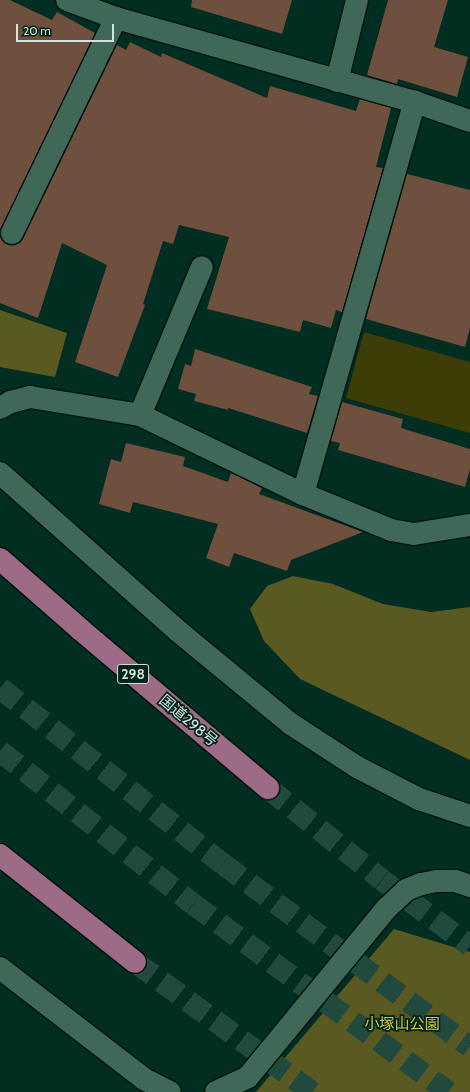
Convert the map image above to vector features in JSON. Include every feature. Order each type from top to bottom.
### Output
[{"type":"highway","name":"国道298号","points":[[0,559],[81,630],[268,788]]},
{"type":"highway","points":[[0,855],[135,962]]},
{"type":"street","points":[[67,0],[116,18],[415,102],[470,121]]},
{"type":"street","points":[[337,80],[357,0]]},
{"type":"street","points":[[12,233],[116,18]]},
{"type":"street","points":[[303,494],[415,102]]},
{"type":"street","points":[[140,416],[202,267]]},
{"type":"street","points":[[0,408],[10,402],[30,397],[140,416],[303,494],[391,530],[414,534],[470,526]]},
{"type":"street","points":[[0,473],[178,631],[291,724],[357,767],[419,799],[470,816]]},
{"type":"street","points":[[216,1092],[248,1077],[387,908],[406,890],[421,884],[437,881],[455,881],[470,886]]},
{"type":"street","points":[[0,968],[144,1079],[170,1092]]},
{"type":"shaded area","points":[[364,332],[470,362],[470,433],[346,398]]},
{"type":"green space","points":[[0,310],[67,333],[55,377],[0,367]]},
{"type":"green space","points":[[293,576],[333,584],[383,604],[431,612],[470,607],[470,760],[300,679],[264,641],[250,609],[267,586]]},
{"type":"green space","name":"小塚山公園","points":[[394,929],[470,952],[470,1092],[256,1092]]},
{"type":"building","points":[[0,0],[10,0],[52,20],[57,12],[95,33],[0,231]]},
{"type":"building","points":[[192,0],[292,0],[282,34],[191,7]]},
{"type":"building","points":[[388,0],[448,0],[434,47],[468,57],[457,97],[398,79],[397,84],[367,75]]},
{"type":"building","points":[[130,42],[161,57],[162,53],[267,98],[270,86],[356,111],[360,99],[391,108],[376,167],[383,168],[342,312],[336,310],[331,328],[303,320],[300,332],[207,309],[229,237],[179,225],[173,244],[163,241],[143,304],[145,305],[118,377],[75,362],[107,265],[62,243],[38,318],[0,303],[0,235],[6,244],[13,245],[23,239],[117,45],[126,50]]},
{"type":"building","points":[[407,174],[470,190],[470,328],[465,347],[366,319]]},
{"type":"building","points":[[195,349],[312,387],[309,394],[318,396],[307,433],[228,408],[228,410],[194,401],[196,394],[178,389],[185,364],[191,366]]},
{"type":"building","points":[[342,402],[403,419],[401,428],[470,449],[470,469],[465,487],[338,450],[340,443],[331,441]]},
{"type":"building","points":[[126,443],[185,457],[183,466],[228,482],[231,473],[262,488],[259,494],[363,532],[291,560],[287,571],[234,553],[229,567],[206,558],[218,524],[133,502],[130,513],[99,504],[111,459],[121,462]]},
{"type":"tunnel","points":[[0,688],[223,864],[470,1047]]},
{"type":"tunnel","points":[[0,751],[193,904],[448,1092]]},
{"type":"tunnel","points":[[268,788],[382,880],[470,946]]},
{"type":"tunnel","points":[[135,962],[312,1092]]}]
